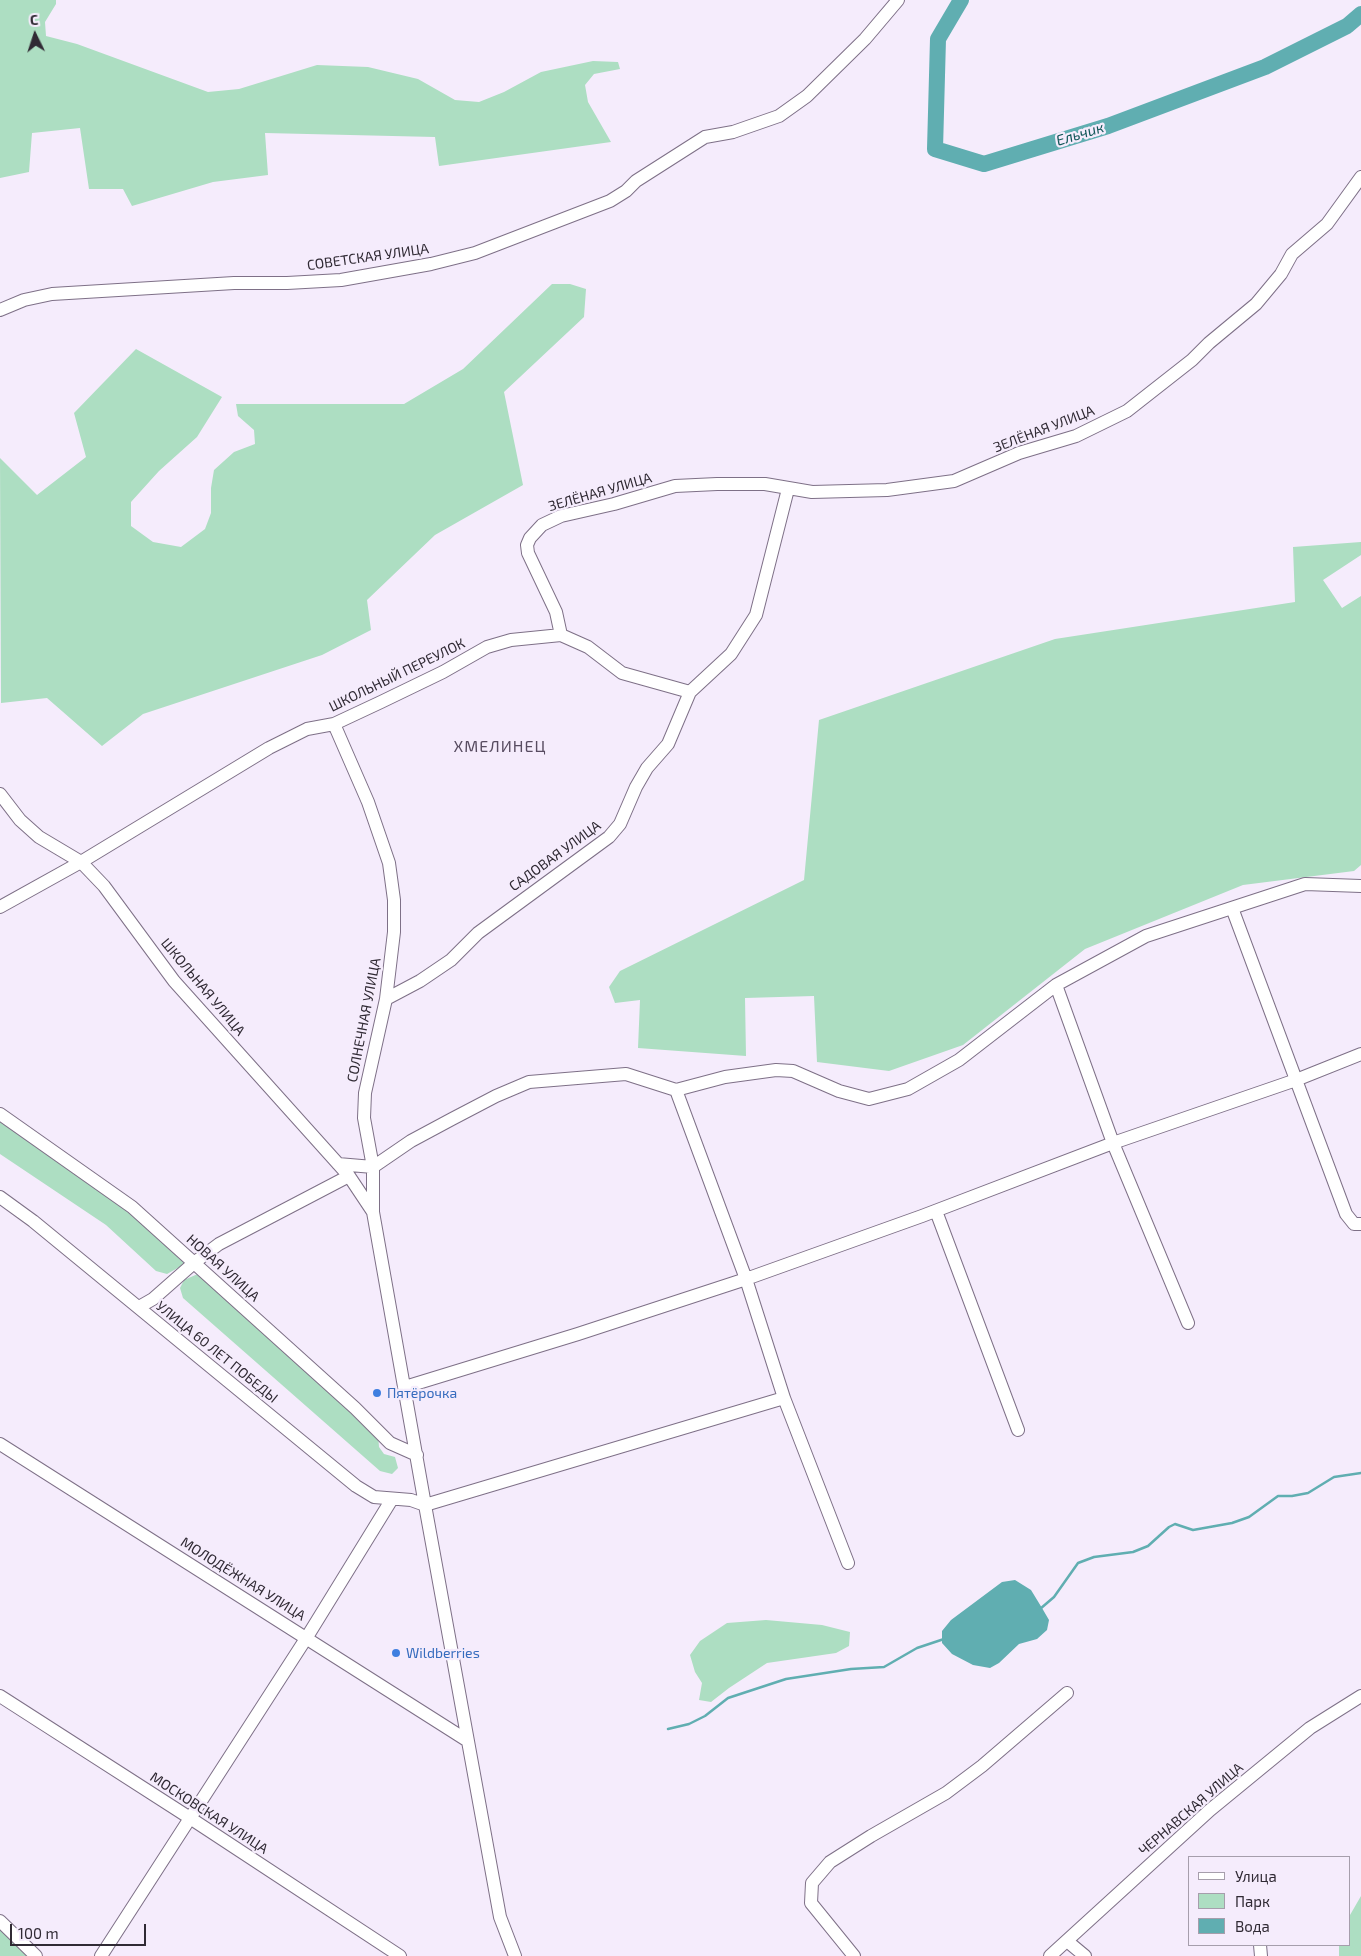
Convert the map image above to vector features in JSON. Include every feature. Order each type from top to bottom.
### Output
[{"type":"street","name":"СОВЕТСКАЯ УЛИЦА","points":[[0,310],[24,300],[52,294],[234,283],[341,280],[431,264],[475,253],[610,201],[626,191],[636,181],[705,137],[733,132],[779,116],[807,96],[865,39],[898,0]]},
{"type":"street","name":"ЗЕЛЁНАЯ УЛИЦА","points":[[561,636],[556,612],[528,553],[527,545],[530,538],[542,525],[561,516],[614,504],[675,486],[765,484],[812,492],[886,490],[954,481],[1019,453],[1076,436],[1127,411],[1192,360],[1209,343],[1256,304],[1281,274],[1292,254],[1327,224],[1361,177]]},
{"type":"street","points":[[690,692],[731,654],[756,615],[788,489]]},
{"type":"street","name":"ШКОЛЬНЫЙ ПЕРЕУЛОК","points":[[0,907],[81,862],[269,748],[307,728],[334,724],[443,672],[487,647],[511,640],[561,636],[588,647],[622,673],[690,692]]},
{"type":"street","name":"САДОВАЯ УЛИЦА","points":[[386,999],[420,981],[451,960],[478,933],[609,837],[620,824],[636,787],[647,768],[668,744],[690,692]]},
{"type":"street","name":"СОЛНЕЧНАЯ УЛИЦА","points":[[334,724],[368,802],[389,863],[394,900],[394,932],[386,999],[365,1093],[364,1118],[373,1167],[374,1212],[500,1917],[515,1955]]},
{"type":"street","name":"ШКОЛЬНАЯ УЛИЦА","points":[[0,794],[20,820],[39,837],[81,862],[104,886],[174,981],[349,1176],[374,1212]]},
{"type":"street","points":[[338,1164],[373,1167],[411,1141],[444,1123],[496,1096],[529,1082],[626,1074],[676,1090],[724,1077],[776,1070],[794,1071],[839,1091],[869,1099],[908,1089],[959,1060],[1056,985],[1146,936],[1306,884],[1361,886]]},
{"type":"street","points":[[1232,908],[1346,1214],[1354,1224],[1361,1224]]},
{"type":"street","points":[[1056,985],[1113,1143],[1188,1324]]},
{"type":"street","points":[[405,1387],[578,1334],[746,1279],[936,1211],[1113,1143],[1296,1080],[1361,1054]]},
{"type":"street","points":[[676,1090],[746,1279],[784,1398],[848,1563]]},
{"type":"street","name":"НОВАЯ УЛИЦА","points":[[0,1114],[132,1207],[355,1408],[390,1443],[417,1455]]},
{"type":"street","points":[[139,1307],[153,1299],[218,1244],[349,1176]]},
{"type":"street","name":"УЛИЦА 60 ЛЕТ ПОБЕДЫ","points":[[0,1197],[34,1221],[356,1486],[374,1497],[392,1500],[412,1500],[426,1505]]},
{"type":"street","points":[[936,1211],[1018,1430]]},
{"type":"street","points":[[426,1505],[784,1398]]},
{"type":"street","name":"МОЛОДЁЖНАЯ УЛИЦА","points":[[0,1444],[468,1741]]},
{"type":"street","points":[[101,1956],[307,1638],[392,1500]]},
{"type":"street","points":[[854,1956],[811,1903],[812,1883],[830,1862],[946,1793],[982,1766],[1067,1693]]},
{"type":"street","name":"МОСКОВСКАЯ УЛИЦА","points":[[0,1696],[400,1956]]},
{"type":"street","name":"ЧЕРНАВСКАЯ УЛИЦА","points":[[1050,1956],[1218,1804],[1310,1728],[1361,1696]]},
{"type":"street","points":[[0,1921],[36,1956]]},
{"type":"street","points":[[1067,1941],[1085,1956]]},
{"type":"green space","points":[[0,0],[56,0],[56,4],[45,22],[46,36],[77,44],[208,92],[239,89],[317,65],[368,67],[418,79],[455,100],[479,102],[504,92],[541,72],[593,61],[618,62],[620,69],[594,74],[585,85],[588,102],[611,142],[439,166],[435,137],[265,133],[268,175],[213,182],[132,206],[123,189],[89,189],[80,128],[32,133],[29,172],[0,178]]},
{"type":"green space","points":[[552,284],[570,284],[586,289],[584,317],[504,392],[523,485],[435,535],[367,600],[371,630],[322,655],[143,714],[102,746],[47,698],[1,703],[0,458],[37,495],[86,457],[74,413],[136,349],[222,397],[197,437],[159,471],[131,502],[131,526],[153,542],[181,547],[205,529],[211,513],[211,488],[214,470],[234,452],[255,444],[254,430],[238,416],[236,404],[404,404],[463,369]]},
{"type":"green space","points":[[1361,542],[1361,555],[1323,580],[1342,608],[1361,596],[1361,865],[1354,871],[1243,885],[1085,949],[963,1045],[889,1071],[817,1062],[814,996],[745,998],[746,1056],[638,1048],[640,1000],[615,1003],[609,987],[620,971],[804,880],[819,720],[1055,639],[1295,602],[1293,547]]},
{"type":"green space","points":[[0,1117],[128,1207],[186,1259],[183,1265],[167,1274],[156,1271],[106,1225],[0,1154]]},
{"type":"green space","points":[[200,1273],[378,1434],[379,1447],[384,1454],[395,1457],[398,1468],[392,1474],[380,1471],[183,1298],[180,1288],[184,1280]]},
{"type":"green space","points":[[766,1620],[822,1625],[850,1632],[849,1646],[836,1653],[767,1663],[711,1702],[699,1700],[702,1683],[695,1672],[690,1655],[700,1641],[727,1623]]},
{"type":"green space","points":[[1361,1896],[1361,1956],[1339,1956],[1339,1946],[1351,1946],[1351,1913]]},
{"type":"green space","points":[[0,1926],[32,1956],[0,1956]]},
{"type":"water","points":[[1015,1580],[1031,1590],[1049,1620],[1047,1630],[1037,1639],[1019,1644],[999,1663],[990,1668],[973,1665],[952,1654],[942,1643],[942,1631],[951,1620],[1002,1582]]},
{"type":"waterway","name":"Ельчик","points":[[961,0],[938,39],[935,149],[984,164],[1108,126],[1265,67],[1347,26],[1361,14]]},
{"type":"waterway","points":[[1040,1609],[1054,1597],[1078,1563],[1094,1557],[1133,1552],[1148,1546],[1175,1524],[1193,1530],[1232,1523],[1249,1517],[1278,1496],[1308,1493],[1334,1477],[1361,1473]]},
{"type":"waterway","points":[[668,1729],[689,1724],[705,1716],[728,1698],[786,1679],[851,1669],[884,1667],[917,1648],[944,1639]]},
{"type":"place","name":"Пятёрочка","points":[[377,1393]]},
{"type":"place","name":"Wildberries","points":[[396,1653]]},
{"type":"district","name":"ХМЕЛИНЕЦ","points":[[500,747]]}]
